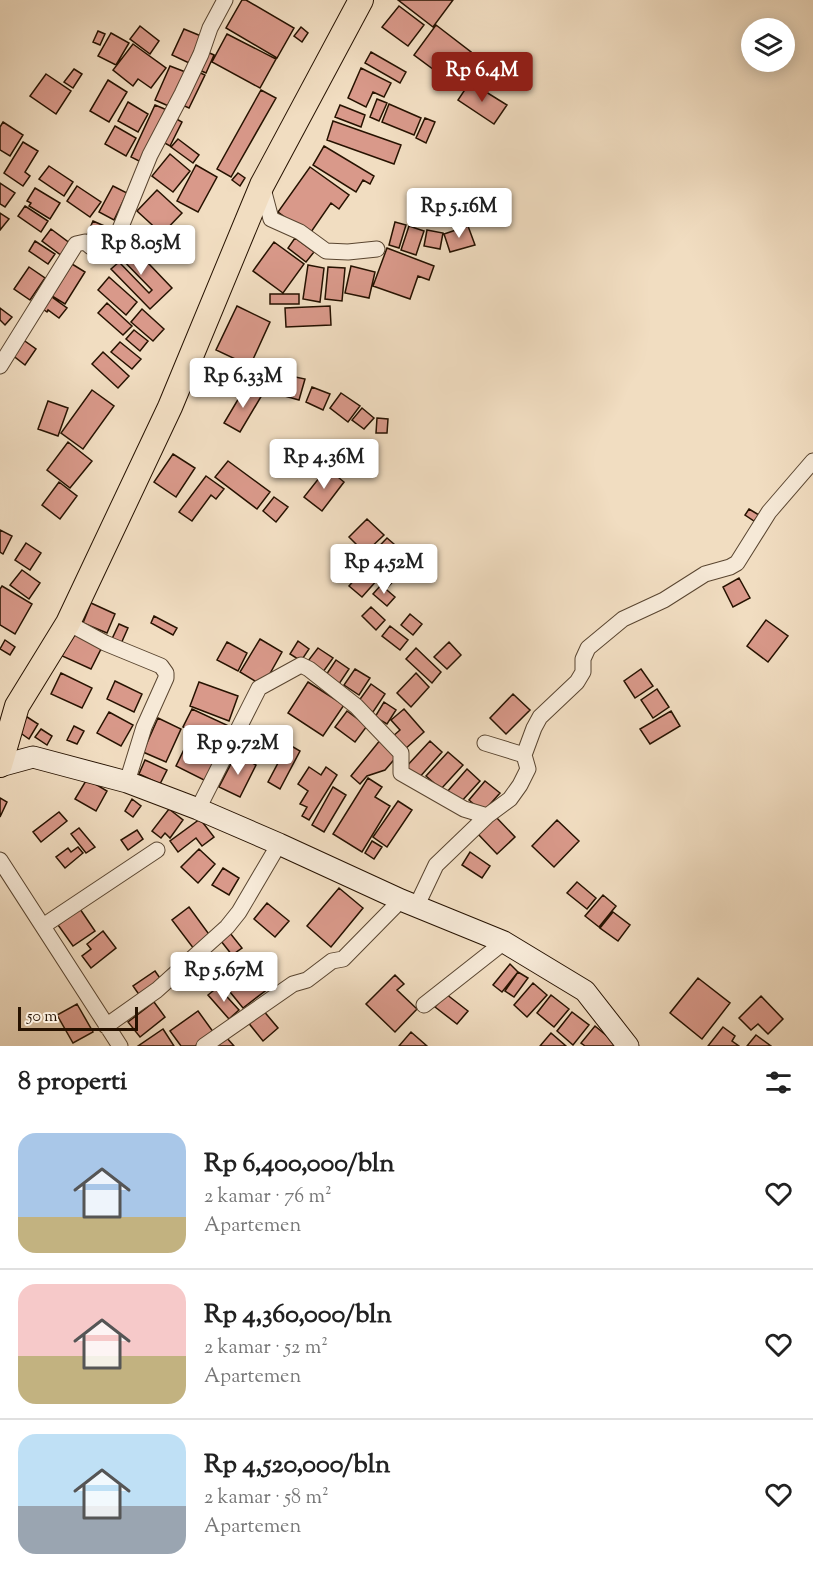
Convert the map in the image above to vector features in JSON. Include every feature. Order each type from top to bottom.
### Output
[{"type":"highway","points":[[0,766],[17,706],[68,622],[170,406],[262,185],[361,0]]},
{"type":"main road","points":[[0,766],[33,758],[127,782],[198,809],[504,942],[585,991],[627,1046]]},
{"type":"street","points":[[0,366],[76,244],[85,242],[105,252],[116,239],[150,155],[182,94],[201,54],[210,28],[225,0]]},
{"type":"street","points":[[262,185],[271,219],[300,232],[326,251],[348,252],[377,249]]},
{"type":"street","points":[[204,1046],[293,984],[307,980],[332,961],[343,959],[409,902],[436,866],[487,816],[510,799],[520,785],[528,769],[524,755],[540,717],[577,682],[583,672],[583,659],[588,648],[623,620],[664,600],[705,574],[737,563],[769,512],[813,461]]},
{"type":"street","points":[[68,622],[105,644],[161,666],[166,673],[166,678],[144,727],[127,782]]},
{"type":"street","points":[[198,809],[259,688],[301,665],[356,706],[401,753],[401,773],[464,809],[487,816]]},
{"type":"street","points":[[484,743],[524,755]]},
{"type":"street","points":[[106,1026],[157,990],[227,927],[239,912],[279,844]]},
{"type":"street","points":[[43,926],[157,850]]},
{"type":"street","points":[[0,860],[120,1046]]},
{"type":"street","points":[[424,1005],[504,942]]},
{"type":"building","points":[[242,0],[246,0],[294,28],[277,58],[226,28]]},
{"type":"building","points":[[398,0],[453,0],[433,27]]},
{"type":"building","points":[[399,6],[424,25],[408,46],[382,27]]},
{"type":"building","points":[[436,25],[471,52],[449,81],[414,55]]},
{"type":"building","points":[[140,26],[159,41],[150,54],[130,39]]},
{"type":"building","points":[[301,27],[308,33],[302,42],[294,36]]},
{"type":"building","points":[[184,29],[201,36],[189,63],[172,55]]},
{"type":"building","points":[[98,31],[105,34],[100,45],[93,42]]},
{"type":"building","points":[[111,33],[129,43],[116,65],[98,56]]},
{"type":"building","points":[[227,34],[276,59],[260,88],[212,62]]},
{"type":"building","points":[[133,44],[166,68],[151,88],[138,79],[133,86],[113,70]]},
{"type":"building","points":[[205,51],[214,55],[206,73],[197,69]]},
{"type":"building","points":[[371,52],[406,72],[400,83],[365,63]]},
{"type":"building","points":[[170,66],[188,73],[173,108],[155,100]]},
{"type":"building","points":[[361,68],[391,83],[384,97],[373,92],[366,107],[348,98]]},
{"type":"building","points":[[74,69],[82,74],[73,88],[64,82]]},
{"type":"building","points":[[196,71],[205,75],[189,108],[180,104]]},
{"type":"building","points":[[46,74],[71,91],[56,114],[30,96]]},
{"type":"building","points":[[108,80],[127,92],[109,122],[90,111]]},
{"type":"building","points":[[470,82],[507,105],[494,124],[458,100]]},
{"type":"building","points":[[261,90],[276,98],[231,177],[217,169]]},
{"type":"building","points":[[377,99],[387,103],[379,121],[370,117]]},
{"type":"building","points":[[128,102],[148,114],[138,132],[118,121]]},
{"type":"building","points":[[389,104],[421,118],[414,135],[382,122]]},
{"type":"building","points":[[155,105],[167,110],[143,163],[131,157]]},
{"type":"building","points":[[340,105],[365,115],[361,127],[335,117]]},
{"type":"building","points":[[173,117],[182,122],[170,146],[161,141]]},
{"type":"building","points":[[425,118],[435,122],[426,143],[416,138]]},
{"type":"building","points":[[333,121],[401,145],[394,164],[327,140]]},
{"type":"building","points":[[3,122],[23,135],[10,156],[0,150],[0,127]]},
{"type":"building","points":[[115,126],[136,138],[126,156],[105,144]]},
{"type":"building","points":[[178,139],[199,155],[193,163],[171,147]]},
{"type":"building","points":[[23,142],[38,151],[25,172],[30,176],[23,186],[4,173]]},
{"type":"building","points":[[324,146],[374,176],[370,184],[363,180],[356,192],[313,165]]},
{"type":"building","points":[[170,154],[190,171],[173,192],[152,176]]},
{"type":"building","points":[[196,165],[217,177],[198,212],[177,201]]},
{"type":"building","points":[[49,166],[73,182],[64,196],[39,179]]},
{"type":"building","points":[[310,167],[349,195],[339,209],[331,203],[309,235],[278,212]]},
{"type":"building","points":[[238,173],[245,178],[240,186],[232,180]]},
{"type":"building","points":[[0,183],[15,193],[5,207],[0,204]]},
{"type":"building","points":[[77,186],[101,202],[90,217],[67,201]]},
{"type":"building","points":[[113,186],[127,193],[114,220],[99,212]]},
{"type":"building","points":[[35,188],[60,203],[50,219],[29,206],[31,203],[27,201]]},
{"type":"building","points":[[157,190],[182,213],[162,234],[137,211]]},
{"type":"building","points":[[25,206],[48,221],[41,232],[18,216]]},
{"type":"building","points":[[0,213],[9,219],[0,230]]},
{"type":"building","points":[[491,216],[493,223],[479,226],[477,219]]},
{"type":"building","points":[[93,221],[109,228],[102,244],[86,237]]},
{"type":"building","points":[[395,222],[406,225],[399,248],[389,245]]},
{"type":"building","points":[[409,226],[424,231],[416,255],[401,250]]},
{"type":"building","points":[[468,226],[475,245],[450,252],[444,234]]},
{"type":"building","points":[[51,229],[71,244],[62,256],[42,241]]},
{"type":"building","points":[[427,230],[443,233],[440,249],[424,246]]},
{"type":"building","points":[[295,238],[314,252],[306,262],[288,248]]},
{"type":"building","points":[[35,241],[55,254],[48,264],[29,251]]},
{"type":"building","points":[[127,241],[172,288],[150,309],[111,269],[119,262],[149,293],[152,290],[115,252]]},
{"type":"building","points":[[274,242],[304,264],[283,293],[253,271]]},
{"type":"building","points":[[387,248],[434,266],[429,280],[418,276],[410,299],[373,286]]},
{"type":"building","points":[[72,264],[85,272],[65,304],[52,296]]},
{"type":"building","points":[[308,265],[324,268],[320,302],[303,299]]},
{"type":"building","points":[[351,266],[375,272],[369,298],[345,293]]},
{"type":"building","points":[[29,267],[45,278],[30,300],[14,289]]},
{"type":"building","points":[[328,267],[345,268],[342,301],[325,299]]},
{"type":"building","points":[[109,277],[137,302],[126,315],[98,290]]},
{"type":"building","points":[[270,294],[299,294],[299,304],[270,304]]},
{"type":"building","points":[[49,295],[67,308],[59,318],[40,307]]},
{"type":"building","points":[[107,303],[132,326],[123,335],[98,313]]},
{"type":"building","points":[[237,306],[270,322],[250,366],[216,350]]},
{"type":"building","points":[[330,306],[331,325],[286,327],[285,308]]},
{"type":"building","points":[[0,308],[12,317],[5,325],[0,320]]},
{"type":"building","points":[[142,309],[164,329],[153,341],[131,322]]},
{"type":"building","points":[[134,330],[148,341],[140,351],[126,339]]},
{"type":"building","points":[[22,339],[36,349],[25,365],[11,354]]},
{"type":"building","points":[[120,342],[141,359],[132,369],[111,352]]},
{"type":"building","points":[[103,352],[129,376],[118,388],[92,364]]},
{"type":"building","points":[[286,375],[305,379],[299,400],[281,395]]},
{"type":"building","points":[[246,386],[262,395],[240,432],[224,423]]},
{"type":"building","points":[[312,387],[330,394],[323,410],[306,402]]},
{"type":"building","points":[[92,390],[114,406],[83,449],[61,433]]},
{"type":"building","points":[[341,393],[360,406],[348,422],[330,408]]},
{"type":"building","points":[[48,401],[68,408],[58,436],[38,429]]},
{"type":"building","points":[[362,408],[374,418],[364,429],[352,420]]},
{"type":"building","points":[[377,418],[388,419],[387,433],[376,433]]},
{"type":"building","points":[[68,442],[92,461],[70,488],[47,470]]},
{"type":"building","points":[[173,454],[195,468],[176,497],[154,482]]},
{"type":"building","points":[[228,461],[270,492],[257,509],[215,477]]},
{"type":"building","points":[[327,468],[344,482],[322,511],[304,497]]},
{"type":"building","points":[[206,476],[224,489],[216,499],[211,495],[192,521],[179,512]]},
{"type":"building","points":[[59,482],[77,496],[60,519],[42,505]]},
{"type":"building","points":[[274,497],[288,507],[276,522],[263,511]]},
{"type":"building","points":[[749,509],[759,515],[754,521],[745,515]]},
{"type":"building","points":[[367,519],[384,535],[365,553],[349,537]]},
{"type":"building","points":[[0,530],[12,536],[3,554],[0,552]]},
{"type":"building","points":[[387,538],[409,557],[396,571],[386,561],[377,570],[366,560]]},
{"type":"building","points":[[26,543],[41,553],[30,570],[15,560]]},
{"type":"building","points":[[388,566],[398,576],[388,587],[378,577]]},
{"type":"building","points":[[365,568],[378,579],[362,597],[349,586]]},
{"type":"building","points":[[22,570],[40,583],[29,599],[10,585]]},
{"type":"building","points":[[739,578],[750,598],[733,607],[723,587]]},
{"type":"building","points":[[381,585],[395,597],[387,606],[373,594]]},
{"type":"building","points":[[2,586],[32,604],[15,634],[0,625],[0,589]]},
{"type":"building","points":[[91,603],[115,614],[107,633],[83,623]]},
{"type":"building","points":[[371,607],[385,620],[376,630],[362,616]]},
{"type":"building","points":[[410,614],[422,624],[413,635],[401,625]]},
{"type":"building","points":[[154,616],[177,628],[173,635],[151,623]]},
{"type":"building","points":[[766,620],[788,636],[768,662],[747,646]]},
{"type":"building","points":[[119,624],[128,628],[120,646],[111,641]]},
{"type":"building","points":[[390,626],[408,640],[400,650],[382,636]]},
{"type":"building","points":[[71,632],[102,647],[91,669],[60,655]]},
{"type":"building","points":[[260,639],[282,652],[263,686],[240,672]]},
{"type":"building","points":[[5,640],[15,647],[10,655],[0,649]]},
{"type":"building","points":[[298,641],[309,649],[301,661],[290,654]]},
{"type":"building","points":[[227,642],[247,653],[238,671],[217,660]]},
{"type":"building","points":[[449,642],[461,655],[447,669],[434,657]]},
{"type":"building","points":[[318,648],[333,658],[323,672],[308,661]]},
{"type":"building","points":[[416,648],[441,672],[432,683],[406,659]]},
{"type":"building","points":[[336,660],[349,669],[339,684],[326,675]]},
{"type":"building","points":[[355,669],[370,678],[359,695],[344,685]]},
{"type":"building","points":[[641,669],[653,686],[635,698],[624,681]]},
{"type":"building","points":[[61,673],[92,688],[82,708],[51,694]]},
{"type":"building","points":[[416,673],[429,687],[411,707],[397,693]]},
{"type":"building","points":[[115,681],[142,694],[134,712],[107,699]]},
{"type":"building","points":[[199,682],[238,696],[229,721],[190,706]]},
{"type":"building","points":[[308,682],[344,705],[323,736],[288,713]]},
{"type":"building","points":[[371,684],[385,694],[373,712],[358,702]]},
{"type":"building","points":[[657,689],[669,707],[653,718],[641,700]]},
{"type":"building","points":[[513,694],[530,710],[506,734],[490,718]]},
{"type":"building","points":[[384,702],[396,710],[387,724],[375,717]]},
{"type":"building","points":[[192,709],[231,727],[223,745],[183,727]]},
{"type":"building","points":[[404,709],[424,732],[404,750],[392,737],[400,730],[391,720]]},
{"type":"building","points":[[347,711],[367,726],[355,742],[335,727]]},
{"type":"building","points":[[671,711],[680,726],[650,744],[640,729]]},
{"type":"building","points":[[109,712],[133,725],[121,746],[97,733]]},
{"type":"building","points":[[24,715],[38,724],[29,739],[15,729]]},
{"type":"building","points":[[158,718],[181,729],[166,762],[143,752]]},
{"type":"building","points":[[74,726],[84,731],[77,744],[67,740]]},
{"type":"building","points":[[41,729],[52,736],[47,745],[35,737]]},
{"type":"building","points":[[191,735],[221,749],[206,781],[176,766]]},
{"type":"building","points":[[381,739],[399,754],[385,770],[367,776],[360,784],[351,776]]},
{"type":"building","points":[[430,741],[442,752],[418,779],[405,768]]},
{"type":"building","points":[[288,744],[300,751],[280,789],[268,782]]},
{"type":"building","points":[[448,752],[463,765],[441,789],[426,776]]},
{"type":"building","points":[[236,754],[256,765],[240,797],[219,787]]},
{"type":"building","points":[[145,760],[167,770],[160,784],[139,774]]},
{"type":"building","points":[[309,767],[321,775],[326,767],[337,775],[309,820],[302,816],[307,807],[300,804],[308,791],[298,784]]},
{"type":"building","points":[[467,769],[480,781],[460,803],[447,792]]},
{"type":"building","points":[[368,778],[382,787],[375,797],[390,806],[362,852],[333,834]]},
{"type":"building","points":[[87,779],[107,791],[96,811],[75,799]]},
{"type":"building","points":[[485,781],[500,793],[483,812],[469,800]]},
{"type":"building","points":[[333,787],[346,795],[324,832],[312,825]]},
{"type":"building","points":[[0,798],[7,802],[0,817]]},
{"type":"building","points":[[132,799],[141,806],[133,817],[125,811]]},
{"type":"building","points":[[398,801],[412,810],[387,847],[373,837]]},
{"type":"building","points":[[169,809],[183,820],[170,838],[165,833],[161,838],[152,831]]},
{"type":"building","points":[[59,812],[67,821],[41,842],[33,832]]},
{"type":"building","points":[[495,816],[515,837],[497,854],[477,833]]},
{"type":"building","points":[[200,819],[214,837],[202,846],[196,838],[178,852],[170,841]]},
{"type":"building","points":[[557,820],[579,841],[554,867],[532,846]]},
{"type":"building","points":[[79,828],[95,847],[86,853],[71,834]]},
{"type":"building","points":[[137,830],[143,839],[128,850],[121,840]]},
{"type":"building","points":[[372,841],[382,847],[374,859],[365,853]]},
{"type":"building","points":[[78,847],[83,853],[65,868],[56,857],[68,848],[71,852]]},
{"type":"building","points":[[199,849],[215,864],[198,883],[181,867]]},
{"type":"building","points":[[470,852],[490,866],[482,878],[462,865]]},
{"type":"building","points":[[223,868],[239,878],[229,895],[212,885]]},
{"type":"building","points":[[577,882],[596,898],[587,909],[567,893]]},
{"type":"building","points":[[339,888],[363,908],[331,947],[307,926]]},
{"type":"building","points":[[603,895],[616,906],[599,927],[585,916]]},
{"type":"building","points":[[267,903],[289,921],[275,937],[254,919]]},
{"type":"building","points":[[189,907],[211,937],[194,949],[172,920]]},
{"type":"building","points":[[80,909],[95,931],[73,946],[58,925]]},
{"type":"building","points":[[613,912],[630,925],[618,941],[600,928]]},
{"type":"building","points":[[103,931],[116,948],[91,968],[82,956],[91,949],[87,944]]},
{"type":"building","points":[[230,933],[242,948],[232,955],[221,941]]},
{"type":"building","points":[[226,957],[238,972],[225,982],[214,967]]},
{"type":"building","points":[[256,963],[273,985],[243,1008],[226,987]]},
{"type":"building","points":[[510,964],[518,972],[502,992],[493,985]]},
{"type":"building","points":[[155,971],[162,981],[140,996],[133,986]]},
{"type":"building","points":[[518,972],[528,978],[514,997],[505,991]]},
{"type":"building","points":[[395,975],[404,984],[397,990],[417,1009],[395,1032],[366,1004]]},
{"type":"building","points":[[698,978],[730,1003],[702,1039],[670,1013]]},
{"type":"building","points":[[533,983],[547,995],[527,1017],[514,1005]]},
{"type":"building","points":[[218,987],[239,1010],[229,1019],[208,995]]},
{"type":"building","points":[[446,994],[468,1011],[457,1024],[435,1007]]},
{"type":"building","points":[[551,995],[569,1009],[554,1027],[537,1013]]},
{"type":"building","points":[[761,996],[783,1019],[768,1034],[758,1024],[751,1030],[739,1018]]},
{"type":"building","points":[[154,1002],[165,1017],[140,1037],[128,1022]]},
{"type":"building","points":[[77,1004],[93,1032],[73,1043],[57,1015]]},
{"type":"building","points":[[262,1009],[278,1028],[263,1041],[247,1021]]},
{"type":"building","points":[[198,1011],[214,1033],[195,1046],[181,1046],[170,1031]]},
{"type":"building","points":[[572,1012],[589,1025],[573,1045],[557,1031]]},
{"type":"building","points":[[595,1026],[619,1046],[585,1046],[581,1043]]},
{"type":"building","points":[[723,1027],[735,1036],[732,1041],[739,1046],[708,1046]]},
{"type":"building","points":[[163,1029],[174,1046],[138,1046]]},
{"type":"building","points":[[411,1032],[427,1046],[399,1046]]},
{"type":"building","points":[[551,1033],[566,1046],[540,1046]]},
{"type":"building","points":[[756,1035],[771,1046],[747,1046]]},
{"type":"building","points":[[226,1037],[234,1046],[217,1046]]}]
